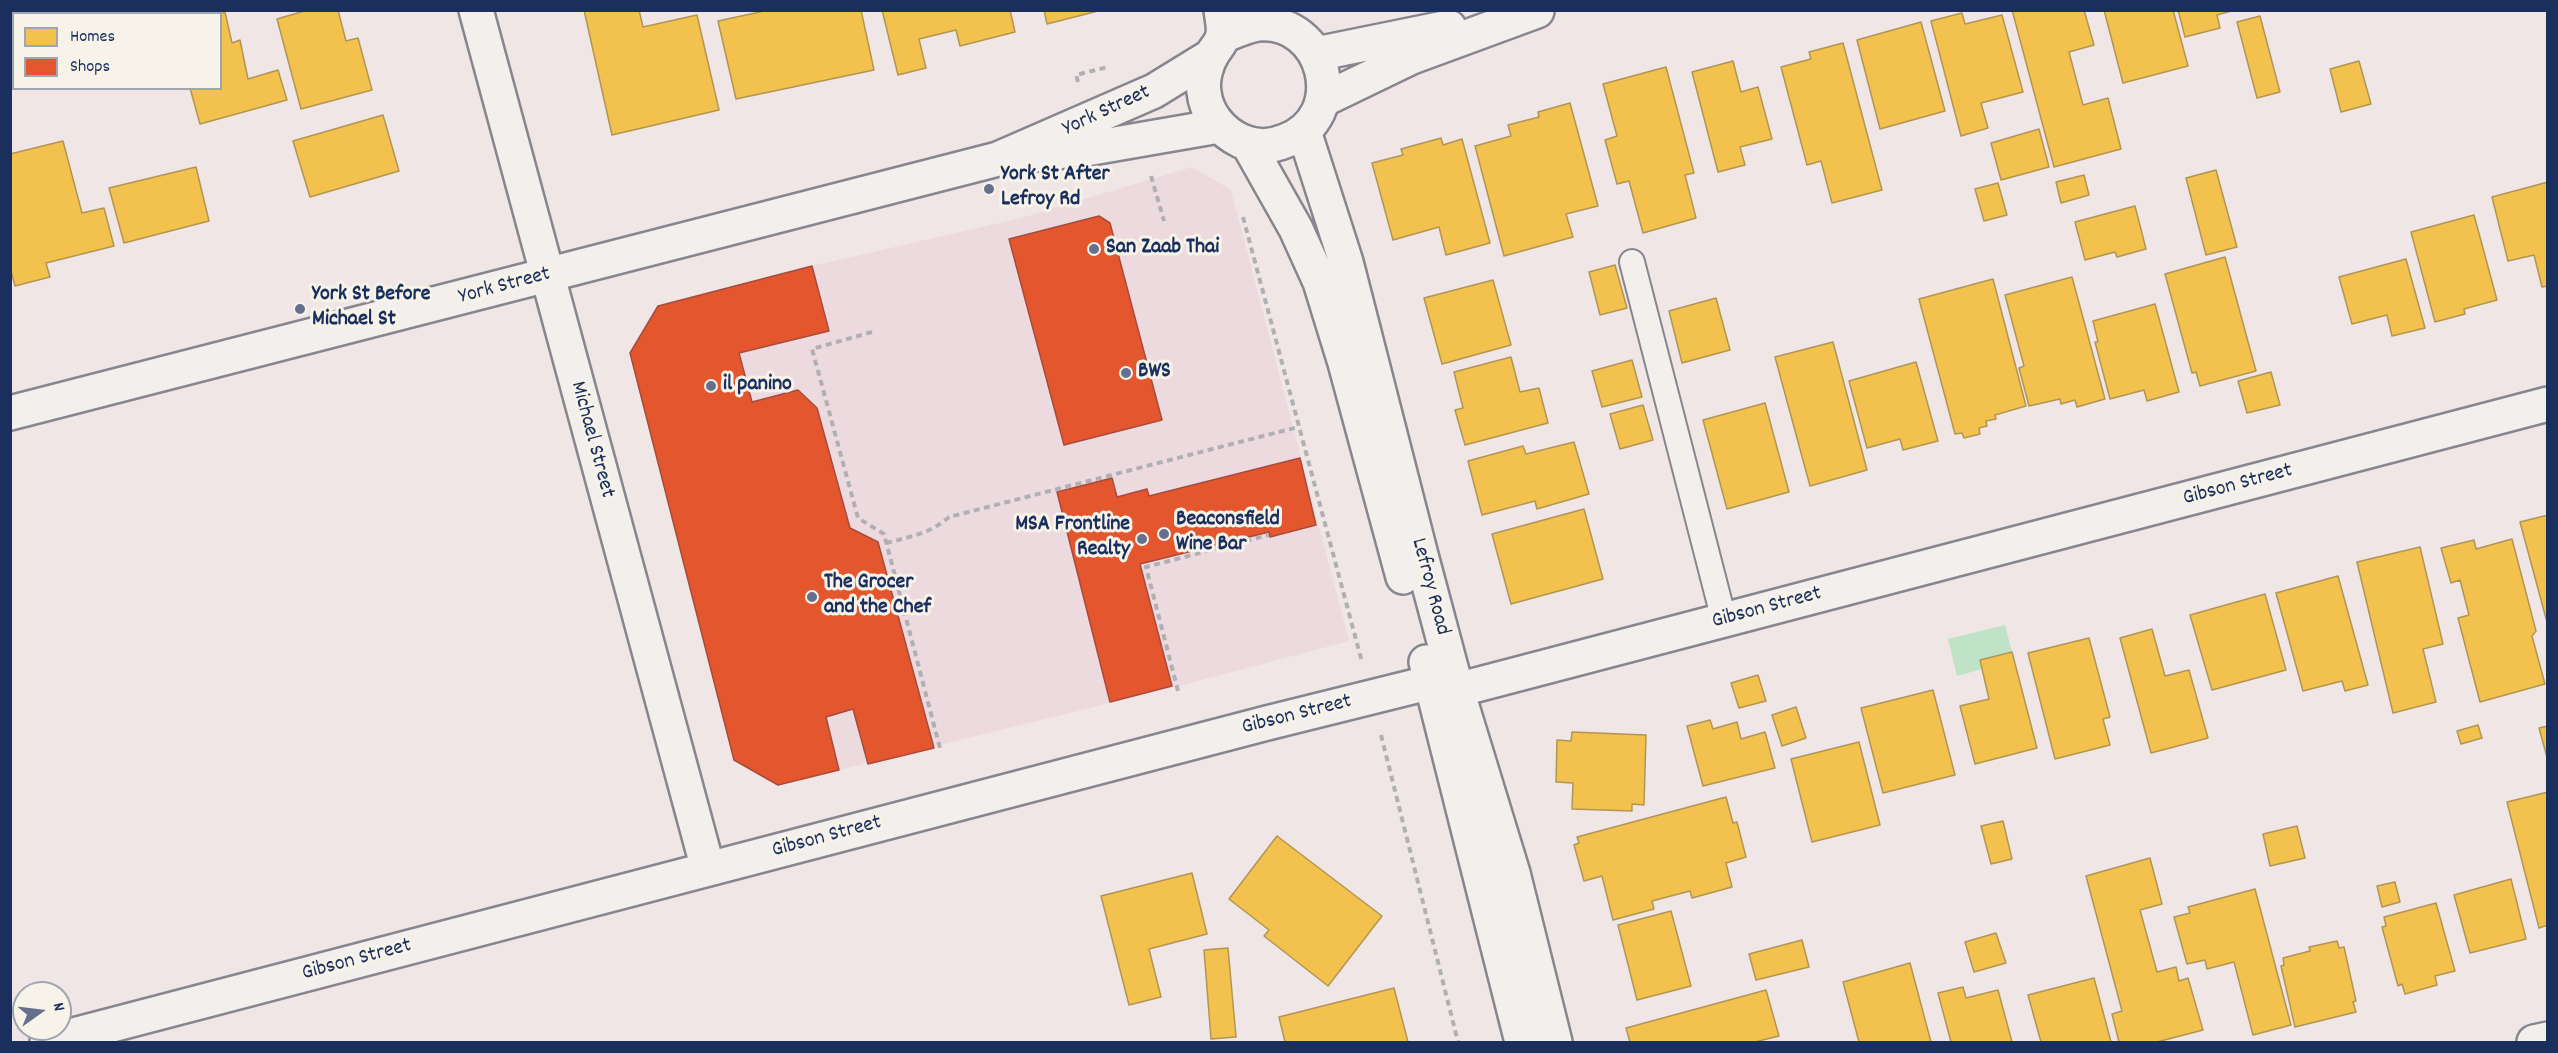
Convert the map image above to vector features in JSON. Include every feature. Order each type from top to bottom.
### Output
[{"type":"street","name":"Michael Street","points":[[476,10],[708,869]]},
{"type":"street","points":[[1316,54],[1538,11]]},
{"type":"street","points":[[1323,100],[1412,57],[1538,11]]},
{"type":"street","points":[[1219,126],[1209,110],[1204,92],[1204,73],[1218,34],[1283,20],[1316,54],[1324,77],[1323,100],[1316,117],[1304,131],[1277,144],[1248,144]]},
{"type":"street","name":"York Street","points":[[998,159],[1154,91],[1218,34]]},
{"type":"street","name":"York Street","points":[[10,413],[998,159],[1092,148],[1219,126]]},
{"type":"street","name":"Lefroy Road","points":[[1219,126],[1232,137],[1248,144],[1296,229],[1320,282],[1444,686],[1513,873],[1555,1042]]},
{"type":"street","name":"Lefroy Road","points":[[1304,131],[1346,262],[1444,686],[1522,1042]]},
{"type":"street","name":"Gibson Street","points":[[47,1042],[123,1033],[708,869],[1444,686],[1724,620],[2547,404]]},
{"type":"street","points":[[2534,1042],[2547,1039]]},
{"type":"lane","points":[[1632,262],[1724,620]]},
{"type":"path","points":[[1151,172],[1164,221]]},
{"type":"path","points":[[1243,215],[1363,664]]},
{"type":"path","points":[[872,332],[813,349],[858,518],[884,534],[941,752]]},
{"type":"path","points":[[886,543],[927,532],[949,517],[1298,427]]},
{"type":"path","points":[[1178,691],[1146,567],[1269,534]]},
{"type":"path","points":[[1379,728],[1458,1042]]},
{"type":"shaded area","points":[[1192,167],[1231,190],[1349,641],[1183,685],[778,785],[734,760],[630,353],[658,306],[812,266],[1021,218]]},
{"type":"green space","points":[[2005,625],[2012,652],[1980,660],[1982,669],[1957,676],[1948,639]]},
{"type":"building: Homes","points":[[308,10],[338,10],[346,41],[358,38],[372,90],[301,109],[277,19]]},
{"type":"building: Homes","points":[[584,10],[639,10],[643,27],[697,15],[719,110],[612,135]]},
{"type":"building: Homes","points":[[769,10],[861,10],[874,70],[736,99],[718,21]]},
{"type":"building: Homes","points":[[882,10],[1010,10],[1015,32],[960,46],[956,30],[919,39],[926,68],[898,75]]},
{"type":"building: Homes","points":[[1044,10],[1102,10],[1047,24]]},
{"type":"building: Homes","points":[[2012,10],[2084,10],[2094,45],[2069,52],[2083,105],[2108,98],[2121,149],[2054,167]]},
{"type":"building: Homes","points":[[2104,10],[2173,10],[2188,66],[2123,83]]},
{"type":"building: Homes","points":[[2178,10],[2235,10],[2217,15],[2220,28],[2185,37]]},
{"type":"building: Homes","points":[[225,12],[232,43],[240,40],[248,79],[278,70],[287,100],[200,124],[191,90],[222,90],[222,13]]},
{"type":"building: Homes","points":[[1962,13],[1965,24],[2002,15],[2023,92],[1981,103],[1988,128],[1961,136],[1931,21]]},
{"type":"building: Homes","points":[[2260,16],[2280,92],[2257,98],[2237,22]]},
{"type":"building: Homes","points":[[1921,22],[1945,111],[1880,129],[1857,40]]},
{"type":"building: Homes","points":[[1843,43],[1882,190],[1832,203],[1821,161],[1807,165],[1781,67],[1811,59],[1809,52]]},
{"type":"building: Homes","points":[[1733,61],[1741,92],[1758,87],[1772,139],[1740,147],[1745,165],[1718,172],[1692,72]]},
{"type":"building: Homes","points":[[2359,61],[2371,104],[2341,112],[2330,69]]},
{"type":"building: Homes","points":[[1666,67],[1694,173],[1685,175],[1696,218],[1643,233],[1629,181],[1617,184],[1605,140],[1617,136],[1603,84]]},
{"type":"building: Homes","points":[[1570,103],[1598,206],[1566,214],[1573,237],[1504,256],[1475,146],[1511,136],[1508,125],[1539,117],[1538,112]]},
{"type":"building: Homes","points":[[383,115],[399,171],[310,197],[293,141]]},
{"type":"building: Homes","points":[[2039,129],[2049,167],[2001,180],[1991,143]]},
{"type":"building: Homes","points":[[1441,138],[1443,145],[1462,139],[1490,243],[1446,255],[1439,227],[1393,240],[1372,163],[1403,155],[1401,149]]},
{"type":"building: Homes","points":[[63,141],[82,213],[104,208],[114,246],[46,263],[50,277],[15,286],[10,267],[10,154]]},
{"type":"building: Homes","points":[[196,167],[209,221],[124,243],[109,188]]},
{"type":"building: Homes","points":[[2216,170],[2237,247],[2206,255],[2186,178]]},
{"type":"building: Homes","points":[[2084,175],[2089,195],[2061,203],[2056,182]]},
{"type":"building: Homes","points":[[2548,182],[2548,286],[2542,287],[2534,255],[2508,261],[2492,197]]},
{"type":"building: Homes","points":[[1998,183],[2007,215],[1984,221],[1975,189]]},
{"type":"building: Homes","points":[[2135,206],[2146,249],[2117,257],[2115,252],[2085,260],[2075,222]]},
{"type":"building: Homes","points":[[2474,215],[2497,300],[2464,309],[2465,314],[2435,322],[2411,232]]},
{"type":"building: Homes","points":[[2225,257],[2256,371],[2200,386],[2196,372],[2192,373],[2165,274]]},
{"type":"building: Homes","points":[[2406,259],[2425,328],[2392,336],[2387,315],[2352,324],[2339,277]]},
{"type":"building: Homes","points":[[1615,265],[1627,308],[1600,315],[1589,272]]},
{"type":"building: Homes","points":[[2072,277],[2105,399],[2077,407],[2075,400],[2061,404],[2060,399],[2029,406],[2019,368],[2024,366],[2005,295]]},
{"type":"building: Homes","points":[[1993,279],[2026,406],[1995,415],[1996,419],[1986,421],[1987,426],[1979,428],[1980,434],[1964,438],[1962,433],[1955,434],[1919,299]]},
{"type":"building: Homes","points":[[1493,280],[1511,345],[1442,364],[1424,298]]},
{"type":"building: Homes","points":[[1716,298],[1730,350],[1682,363],[1669,311]]},
{"type":"building: Homes","points":[[2155,304],[2179,392],[2147,401],[2144,390],[2110,399],[2095,342],[2098,342],[2093,321]]},
{"type":"building: Homes","points":[[1833,342],[1867,470],[1810,486],[1775,357]]},
{"type":"building: Homes","points":[[1511,357],[1520,392],[1539,388],[1548,423],[1465,445],[1455,410],[1463,408],[1454,372]]},
{"type":"building: Homes","points":[[1632,360],[1642,397],[1602,407],[1592,371]]},
{"type":"building: Homes","points":[[1916,362],[1938,441],[1903,450],[1900,439],[1867,448],[1849,381]]},
{"type":"building: Homes","points":[[2271,372],[2280,405],[2247,413],[2238,381]]},
{"type":"building: Homes","points":[[1765,403],[1789,492],[1727,509],[1703,420]]},
{"type":"building: Homes","points":[[1643,405],[1653,440],[1620,449],[1610,414]]},
{"type":"building: Homes","points":[[1574,442],[1589,494],[1537,509],[1535,501],[1482,515],[1468,461],[1523,446],[1526,454]]},
{"type":"building: Homes","points":[[1584,509],[1603,579],[1511,604],[1492,534]]},
{"type":"building: Homes","points":[[2548,515],[2548,626],[2520,522]]},
{"type":"building: Homes","points":[[2512,539],[2536,631],[2532,636],[2545,684],[2480,702],[2458,618],[2469,615],[2460,580],[2451,583],[2441,548],[2474,540],[2476,549]]},
{"type":"building: Homes","points":[[2420,547],[2443,644],[2423,649],[2436,702],[2393,713],[2357,562]]},
{"type":"building: Homes","points":[[2338,576],[2368,685],[2345,691],[2342,681],[2303,691],[2276,593]]},
{"type":"building: Homes","points":[[2265,594],[2286,670],[2212,690],[2190,615]]},
{"type":"building: Homes","points":[[2152,629],[2165,676],[2189,670],[2208,738],[2151,753],[2120,638]]},
{"type":"building: Homes","points":[[2089,638],[2110,717],[2103,719],[2110,745],[2055,759],[2028,653]]},
{"type":"building: Homes","points":[[2012,652],[2037,748],[1975,764],[1960,706],[1989,699],[1980,660]]},
{"type":"building: Homes","points":[[1758,675],[1766,701],[1739,708],[1731,683]]},
{"type":"building: Homes","points":[[1933,690],[1955,775],[1883,793],[1861,708]]},
{"type":"building: Homes","points":[[1796,707],[1806,738],[1782,746],[1772,715]]},
{"type":"building: Homes","points":[[1710,720],[1713,729],[1737,722],[1741,739],[1765,732],[1775,768],[1703,786],[1687,726]]},
{"type":"building: Homes","points":[[2478,725],[2482,738],[2461,744],[2457,731]]},
{"type":"building: Homes","points":[[2548,726],[2548,761],[2539,728]]},
{"type":"building: Homes","points":[[1572,732],[1646,735],[1644,805],[1632,804],[1632,811],[1572,809],[1573,783],[1556,782],[1557,740],[1571,741]]},
{"type":"building: Homes","points":[[1859,742],[1880,825],[1812,842],[1791,759]]},
{"type":"building: Homes","points":[[2548,792],[2548,925],[2539,928],[2507,802]]},
{"type":"building: Homes","points":[[1726,797],[1733,823],[1737,822],[1746,857],[1726,863],[1732,887],[1692,898],[1690,891],[1652,901],[1654,909],[1613,920],[1602,876],[1584,881],[1574,845],[1579,843],[1577,837]]},
{"type":"building: Homes","points":[[2003,821],[2012,859],[1991,864],[1981,826]]},
{"type":"building: Homes","points":[[2297,826],[2305,858],[2270,866],[2263,834]]},
{"type":"building: Homes","points":[[1277,836],[1382,916],[1328,986],[1264,936],[1269,930],[1229,899]]},
{"type":"building: Homes","points":[[2150,858],[2162,904],[2140,910],[2157,972],[2176,967],[2179,981],[2188,978],[2203,1030],[2157,1042],[2119,1042],[2112,1014],[2122,1011],[2086,876]]},
{"type":"building: Homes","points":[[1192,873],[1207,934],[1149,949],[1161,997],[1129,1005],[1101,896]]},
{"type":"building: Homes","points":[[2511,879],[2526,939],[2470,953],[2454,895]]},
{"type":"building: Homes","points":[[2395,882],[2400,902],[2382,907],[2377,886]]},
{"type":"building: Homes","points":[[2255,889],[2291,1025],[2253,1035],[2234,962],[2207,969],[2205,960],[2187,964],[2174,917],[2190,913],[2188,907]]},
{"type":"building: Homes","points":[[2436,903],[2455,971],[2435,976],[2437,985],[2405,994],[2402,984],[2398,986],[2382,927],[2386,926],[2384,917]]},
{"type":"building: Homes","points":[[1671,911],[1691,986],[1637,1000],[1618,925]]},
{"type":"building: Homes","points":[[1996,933],[2006,963],[1974,972],[1965,942]]},
{"type":"building: Homes","points":[[1802,940],[1809,967],[1756,980],[1749,954]]},
{"type":"building: Homes","points":[[2337,941],[2339,948],[2344,947],[2356,1001],[2353,1002],[2356,1012],[2295,1027],[2281,966],[2284,965],[2283,958],[2310,951],[2309,947]]},
{"type":"building: Homes","points":[[1228,948],[1236,1037],[1211,1039],[1204,950]]},
{"type":"building: Homes","points":[[1910,963],[1931,1042],[1859,1042],[1843,982]]},
{"type":"building: Homes","points":[[2094,978],[2111,1042],[2041,1042],[2028,995]]},
{"type":"building: Homes","points":[[1963,987],[1966,998],[1998,990],[2012,1042],[1951,1042],[1938,993]]},
{"type":"building: Homes","points":[[1394,988],[1408,1042],[1285,1042],[1279,1017]]},
{"type":"building: Homes","points":[[1766,990],[1779,1036],[1755,1042],[1630,1042],[1626,1028]]},
{"type":"building: Shops","points":[[1099,216],[1110,223],[1162,420],[1064,445],[1009,239]]},
{"type":"building: Shops","points":[[812,266],[829,331],[739,353],[752,402],[798,390],[817,408],[850,528],[878,542],[934,748],[868,764],[853,709],[826,717],[839,770],[778,785],[734,760],[630,353],[658,306]]},
{"type":"building: Shops","points":[[1300,458],[1316,525],[1270,537],[1269,532],[1140,564],[1172,686],[1110,702],[1057,492],[1112,478],[1117,497],[1147,489],[1149,496]]},
{"type":"place","name":"York St After Lefroy Rd","points":[[989,189]]},
{"type":"place","name":"San Zaab Thai","points":[[1094,249]]},
{"type":"place","name":"York St Before Michael St","points":[[300,309]]},
{"type":"place","name":"BWS","points":[[1126,373]]},
{"type":"place","name":"il panino","points":[[711,386]]},
{"type":"place","name":"Beaconsfield Wine Bar","points":[[1164,534]]},
{"type":"place","name":"MSA Frontline Realty","points":[[1142,539]]},
{"type":"place","name":"The Grocer and the Chef","points":[[812,597]]}]
